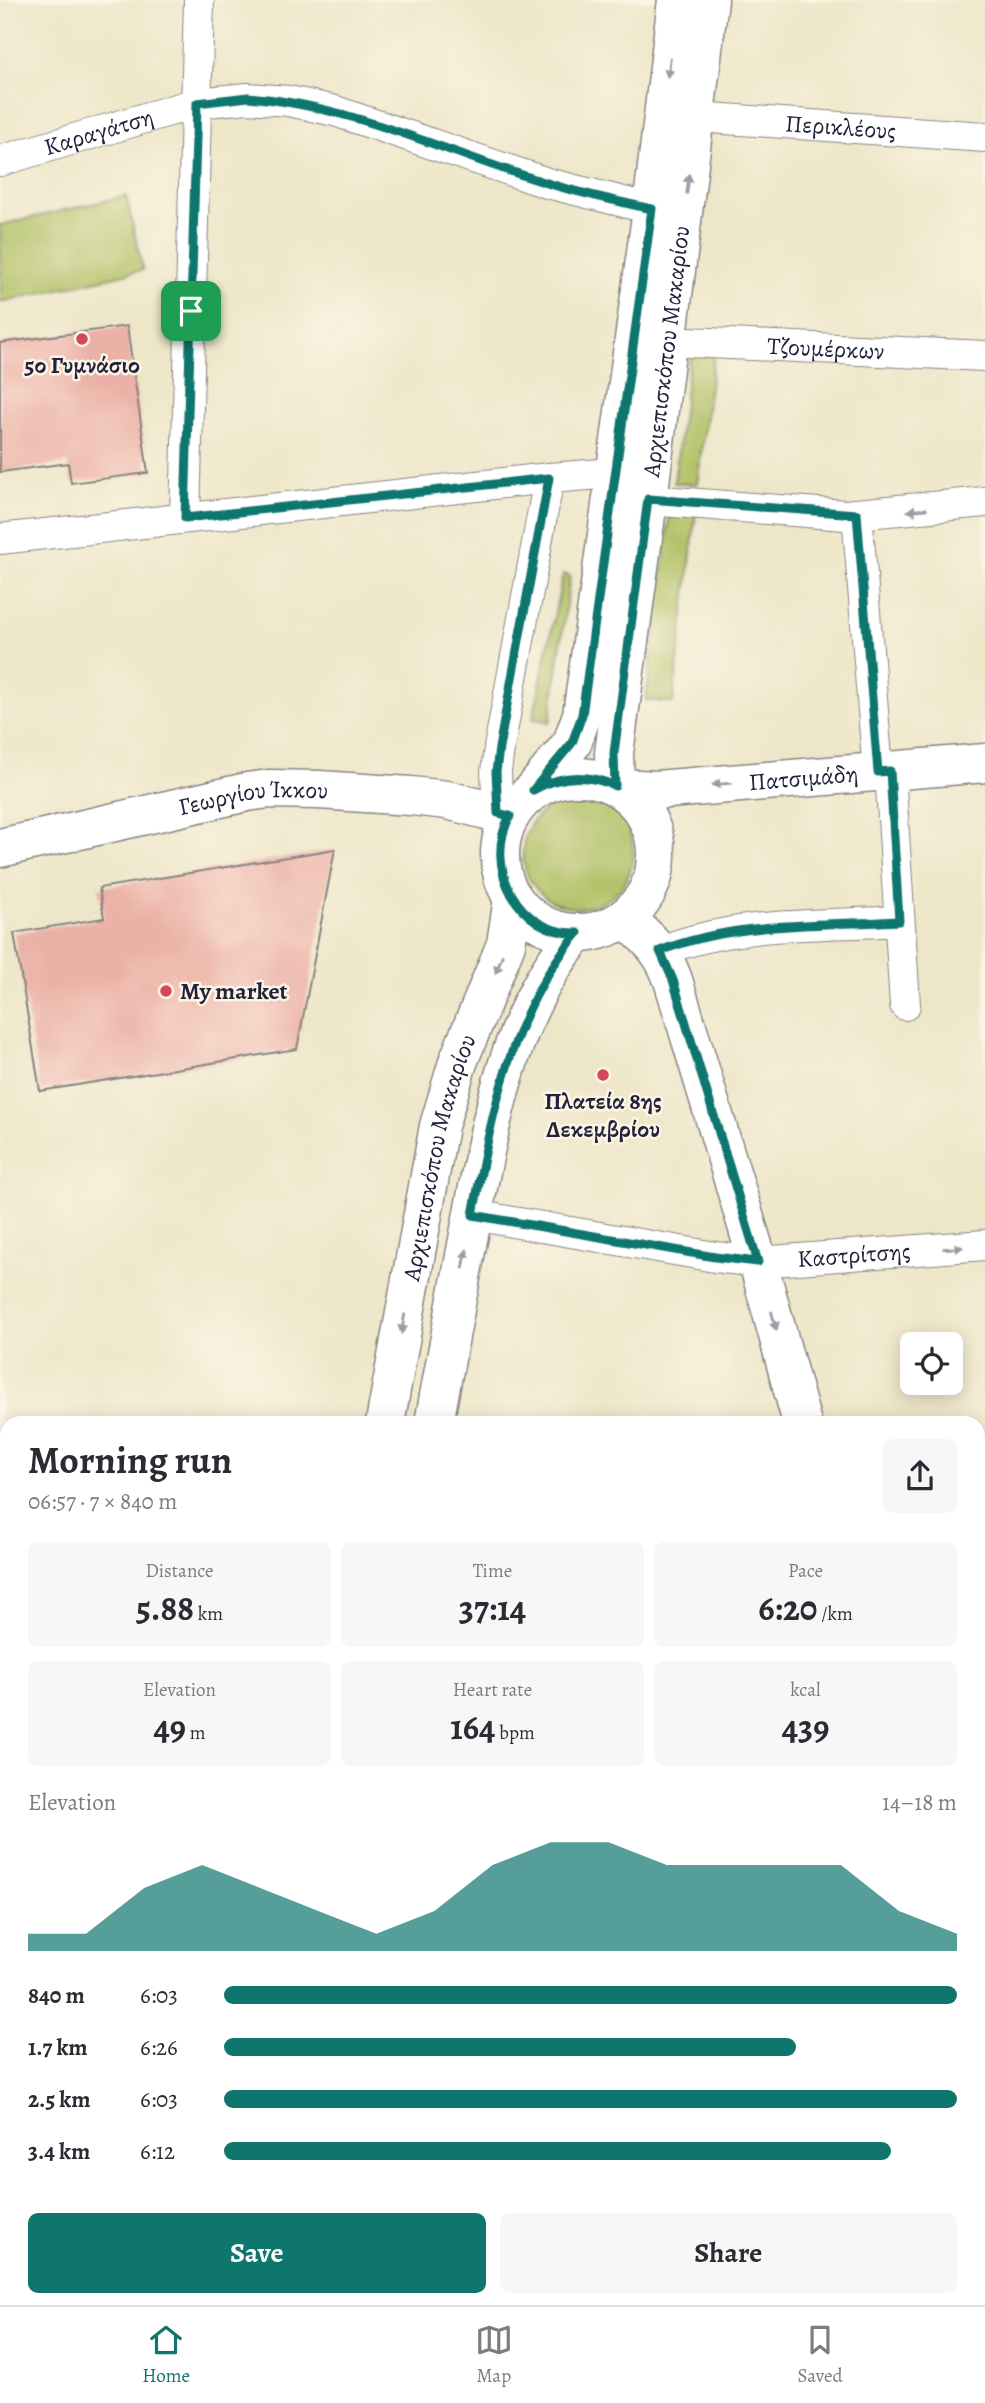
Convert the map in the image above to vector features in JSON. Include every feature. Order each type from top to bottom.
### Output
[{"type":"main road","points":[[514,807],[564,778],[602,780],[632,797],[653,831],[657,850],[649,889],[638,906],[624,919],[607,928],[578,933],[552,929],[535,920],[513,898],[504,881],[500,852],[501,838],[514,807],[572,743],[582,715],[590,673],[614,473],[652,209],[677,0]]},
{"type":"main road","name":"Αρχιεπισκόπου Μακαρίου","points":[[618,787],[614,753],[709,0]]},
{"type":"main road","name":"Πατσιμάδη","points":[[618,787],[656,790],[985,763]]},
{"type":"main road","name":"Γεωργίου Ίκκου","points":[[0,848],[269,789],[411,796],[514,807]]},
{"type":"main road","name":"Αρχιεπισκόπου Μακαρίου","points":[[386,1416],[439,1126],[458,1062],[506,944],[513,898]]},
{"type":"main road","points":[[624,919],[640,930],[660,951],[677,992],[758,1262],[800,1416]]},
{"type":"main road","name":"Αρχιεπισκόπου Μακαρίου","points":[[435,1416],[489,1130],[506,1072],[539,990],[565,948],[578,933]]},
{"type":"street","points":[[185,518],[199,0]]},
{"type":"street","name":"Καραγάτση","points":[[0,161],[197,103],[248,97],[316,106],[377,124],[547,183],[652,209]]},
{"type":"street","name":"Περικλέους","points":[[696,117],[985,137]]},
{"type":"street","name":"Τζουμέρκων","points":[[667,341],[985,356]]},
{"type":"street","points":[[0,539],[614,473]]},
{"type":"street","points":[[514,807],[496,772],[549,478]]},
{"type":"street","points":[[648,499],[857,514],[985,502]]},
{"type":"street","points":[[857,514],[899,921],[905,1005]]},
{"type":"street","points":[[660,951],[744,930],[899,921]]},
{"type":"street","name":"Καστρίτσης","points":[[473,1215],[758,1262],[985,1245]]},
{"type":"green space","points":[[126,196],[143,270],[1,302],[0,225]]},
{"type":"green space","points":[[690,354],[714,355],[697,484],[674,483]]},
{"type":"green space","points":[[670,511],[696,513],[673,703],[646,700]]},
{"type":"green space","points":[[563,574],[570,576],[550,722],[533,719]]},
{"type":"green space","points":[[578,798],[599,803],[617,814],[628,832],[633,853],[628,874],[617,892],[599,903],[578,908],[557,903],[539,892],[528,874],[523,853],[528,832],[539,814],[557,803]]},
{"type":"building","points":[[127,326],[148,473],[71,483],[68,463],[0,472],[0,343]]},
{"type":"building","name":"My market","points":[[335,849],[297,1049],[40,1091],[14,933],[104,918],[99,888]]},
{"type":"place","name":"5ο Γυμνάσιο","points":[[82,339]]},
{"type":"place","name":"My market","points":[[166,991]]},
{"type":"place","name":"Πλατεία 8ης Δεκεμβρίου","points":[[603,1075]]},
{"type":"route","points":[[248,97],[316,106],[377,124],[547,183],[652,209],[614,473],[590,673],[582,715],[572,743],[533,790],[545,783],[564,778],[583,777],[602,780],[615,786],[614,753],[648,499],[857,514],[878,772],[890,771],[899,921],[754,929],[712,936],[660,951],[673,980],[758,1262],[473,1215],[489,1130],[502,1083],[539,990],[553,965],[578,933],[552,929],[519,907],[504,881],[500,867],[501,838],[510,816],[498,813],[496,772],[499,748],[549,478],[185,518],[191,311],[197,103],[248,97]]}]
